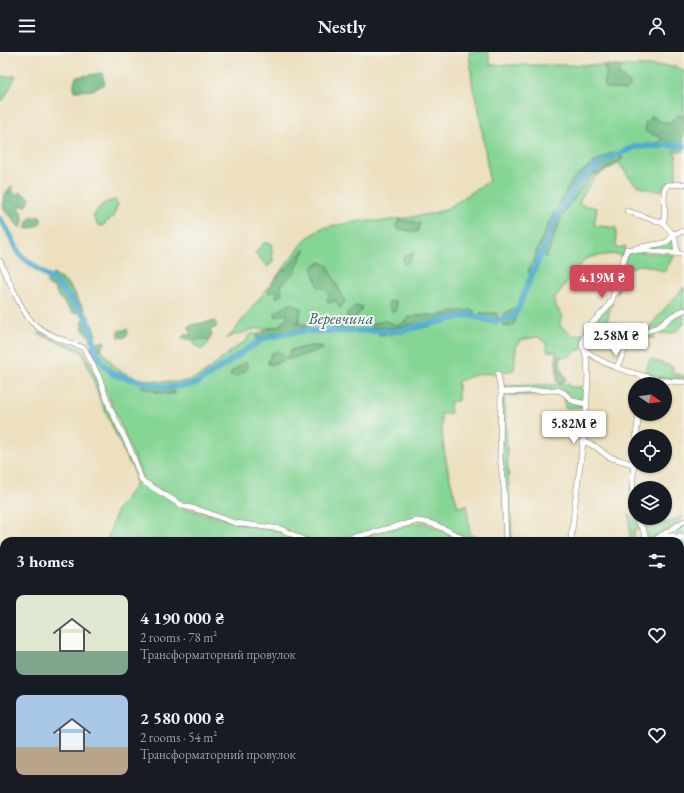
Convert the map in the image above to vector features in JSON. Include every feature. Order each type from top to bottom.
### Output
[{"type":"street","points":[[663,223],[666,211],[664,191],[667,185],[684,184]]},
{"type":"street","points":[[627,211],[663,223],[675,238],[677,253]]},
{"type":"street","points":[[627,250],[665,243],[673,234],[684,231]]},
{"type":"street","points":[[627,250],[684,254]]},
{"type":"street","points":[[571,537],[587,417],[587,364],[583,340],[588,327],[606,309],[612,300],[627,250]]},
{"type":"street","points":[[0,261],[22,307],[32,322],[42,330],[84,348],[99,377],[110,408],[131,451],[142,481],[182,506],[235,522],[281,529],[298,537]]},
{"type":"street","points":[[617,367],[631,336],[659,327],[672,316],[684,310]]},
{"type":"street","points":[[583,347],[589,353],[617,367],[644,377]]},
{"type":"street","points":[[498,374],[501,392],[500,458],[504,488],[506,537]]},
{"type":"street","points":[[672,380],[684,382]]},
{"type":"street","points":[[501,392],[558,390],[573,401],[587,404]]},
{"type":"street","points":[[583,441],[596,447],[609,457],[628,463]]},
{"type":"street","points":[[633,473],[631,513],[643,529],[646,537]]},
{"type":"street","points":[[355,537],[417,521],[426,522],[437,526],[460,537]]},
{"type":"street","points":[[658,537],[684,521]]},
{"type":"street","points":[[660,535],[676,537]]},
{"type":"green space","points":[[469,52],[488,52],[491,65],[607,65],[604,67],[607,74],[605,87],[625,90],[630,87],[629,82],[618,74],[622,70],[619,66],[675,66],[684,71],[684,116],[677,116],[671,121],[662,122],[652,116],[647,132],[660,137],[660,148],[684,145],[684,151],[673,151],[676,154],[676,181],[666,184],[661,191],[640,187],[632,181],[619,163],[595,177],[581,198],[579,204],[597,208],[594,225],[616,228],[617,248],[626,246],[622,257],[616,254],[596,256],[585,259],[554,299],[554,303],[563,317],[559,325],[574,336],[584,333],[582,349],[574,352],[569,357],[556,357],[556,352],[547,351],[546,343],[538,337],[520,340],[516,348],[514,370],[496,373],[495,375],[486,373],[458,381],[458,401],[450,402],[451,413],[441,414],[446,461],[458,507],[467,505],[470,534],[477,537],[463,537],[433,521],[414,519],[349,537],[299,537],[280,528],[238,522],[182,504],[143,480],[87,348],[91,346],[95,359],[97,347],[101,348],[114,365],[126,374],[155,381],[176,382],[193,379],[207,371],[233,349],[248,340],[247,337],[251,334],[259,334],[256,338],[257,339],[265,335],[309,327],[294,324],[299,321],[301,308],[286,313],[287,317],[280,325],[281,326],[251,330],[226,338],[230,336],[307,238],[322,228],[360,221],[383,221],[406,218],[445,210],[489,181],[479,110],[473,90]],"holes":[[[612,153],[621,156],[599,173],[593,174],[566,209],[556,230],[547,256],[544,251],[530,274],[528,271],[535,259],[537,250],[548,224],[573,179],[593,163]],[[453,311],[474,313],[446,316],[424,324],[411,324],[402,327],[372,328],[384,321],[399,325],[421,315],[439,315]],[[348,312],[360,312],[352,321],[353,328],[323,325],[324,317],[334,322],[346,321]],[[481,313],[497,313],[497,319],[480,316]],[[145,383],[166,390],[169,389],[175,393],[156,392],[150,388],[142,387]]]},
{"type":"green space","points":[[607,65],[619,66],[622,70],[618,74],[629,82],[630,87],[625,90],[605,88],[604,78],[607,74],[604,67]]},
{"type":"green space","points":[[102,73],[105,84],[93,90],[74,91],[76,77]]},
{"type":"green space","points":[[16,76],[4,99],[0,101],[0,77]]},
{"type":"green space","points":[[652,116],[662,122],[668,122],[677,116],[684,116],[684,137],[682,137],[682,140],[684,140],[684,145],[660,148],[655,144],[661,140],[660,137],[646,132],[645,127],[646,121]]},
{"type":"green space","points":[[612,153],[621,156],[623,159],[599,173],[593,174],[566,209],[556,230],[547,256],[545,258],[543,252],[530,274],[528,271],[535,259],[537,250],[548,224],[573,179],[593,163]]},
{"type":"green space","points":[[12,186],[13,192],[16,195],[20,192],[30,198],[27,206],[19,206],[23,217],[21,228],[5,211],[3,203],[7,191]]},
{"type":"green space","points":[[115,200],[118,204],[113,217],[102,226],[98,225],[93,217],[97,210],[104,203]]},
{"type":"green space","points":[[39,215],[42,219],[39,225],[28,229],[25,228],[27,222],[32,216],[35,218]]},
{"type":"green space","points":[[400,220],[420,223],[417,232],[397,229],[396,224]]},
{"type":"green space","points":[[673,236],[677,252],[633,249],[664,244]]},
{"type":"green space","points":[[264,243],[271,243],[273,261],[268,267],[255,253]]},
{"type":"green space","points":[[303,250],[305,250],[294,273],[281,286],[282,295],[276,297],[277,290],[269,293],[268,288],[281,272],[287,268]]},
{"type":"green space","points":[[628,251],[675,255],[664,272],[643,265],[630,269],[624,277],[616,295]]},
{"type":"green space","points":[[412,252],[414,255],[406,264],[404,264],[403,258]]},
{"type":"green space","points":[[321,262],[328,266],[345,301],[340,308],[335,300],[331,303],[327,302],[329,294],[323,288],[318,287],[312,267]]},
{"type":"green space","points":[[53,274],[64,281],[71,288],[78,301],[84,308],[86,315],[84,316],[79,312],[73,313],[58,296],[54,287],[50,287],[46,282]]},
{"type":"green space","points":[[684,287],[684,309],[658,326],[626,336],[587,334],[586,346],[617,362],[616,364],[613,364],[590,352],[584,346],[586,334],[589,329],[612,302],[607,321],[636,329],[647,329]]},
{"type":"green space","points":[[396,301],[396,309],[393,313],[388,304],[389,302]]},
{"type":"green space","points":[[289,304],[295,304],[301,308],[299,321],[295,324],[309,324],[309,327],[265,335],[257,339],[256,338],[258,335],[263,331],[281,326],[280,325],[287,317],[286,313],[276,317],[275,313]]},
{"type":"green space","points":[[354,306],[363,307],[352,321],[353,329],[323,325],[320,321],[324,317],[334,322],[346,321],[348,312]]},
{"type":"green space","points":[[513,309],[517,312],[514,324],[509,327],[504,326],[503,314]]},
{"type":"green space","points":[[473,310],[475,313],[446,316],[424,324],[411,324],[402,327],[372,328],[372,324],[384,321],[399,325],[408,320],[406,318],[421,315],[439,315],[453,311]]},
{"type":"green space","points":[[684,311],[684,324],[674,333],[654,334],[654,338],[632,338],[659,328],[674,315]]},
{"type":"green space","points":[[480,313],[497,314],[497,319],[480,316]]},
{"type":"green space","points":[[85,319],[93,326],[96,336],[88,335],[83,330],[82,321]]},
{"type":"green space","points":[[215,321],[217,325],[215,328],[210,330],[212,335],[210,339],[190,340],[182,338],[184,335],[191,335],[189,326]]},
{"type":"green space","points":[[127,329],[128,334],[124,338],[119,337],[118,331]]},
{"type":"green space","points":[[383,330],[401,330],[402,333],[378,335]]},
{"type":"green space","points":[[41,333],[81,349],[85,354],[97,377],[109,411],[141,481],[180,507],[245,525],[288,533],[295,537],[108,537],[117,510],[135,486],[133,467],[128,461],[102,404],[84,355],[81,351],[38,334]]},
{"type":"green space","points":[[195,339],[210,339],[208,344],[201,350],[194,344]]},
{"type":"green space","points":[[103,341],[106,343],[101,348],[97,348],[102,357],[98,360],[95,359],[91,346]]},
{"type":"green space","points":[[311,346],[321,346],[323,349],[269,365],[268,361],[272,353],[279,351],[285,357],[288,356],[291,350]]},
{"type":"green space","points":[[558,356],[561,357],[560,368],[566,377],[566,380],[560,384],[557,382],[556,358]]},
{"type":"green space","points":[[650,359],[673,367],[671,373],[684,376],[684,380],[672,378],[672,377],[644,375]]},
{"type":"green space","points":[[246,362],[248,364],[246,369],[237,376],[230,375],[231,372]]},
{"type":"green space","points":[[145,383],[166,390],[169,389],[176,393],[167,394],[141,387]]},
{"type":"green space","points":[[504,384],[504,386],[569,384],[569,387],[584,387],[584,401],[575,400],[564,390],[505,391],[501,385]]},
{"type":"green space","points":[[559,392],[562,394],[504,396],[512,537],[508,537],[501,459],[502,395],[505,393]]},
{"type":"green space","points":[[564,397],[568,401],[583,405],[584,407],[565,408]]},
{"type":"green space","points":[[684,516],[675,525],[655,537],[648,537],[647,532],[643,525],[672,525],[672,521]]},
{"type":"green space","points":[[416,523],[426,523],[456,537],[361,537]]},
{"type":"green space","points":[[684,524],[684,536],[667,535]]},
{"type":"green space","points":[[629,525],[639,525],[643,530],[634,530],[634,537],[630,537]]},
{"type":"waterway","name":"Веревчина","points":[[0,219],[7,229],[20,255],[57,284],[87,318],[95,348],[101,362],[113,374],[166,388],[196,384],[264,338],[302,331],[399,331],[469,315],[492,321],[514,316],[555,221],[579,180],[603,162],[635,147],[667,145],[684,146]]}]
